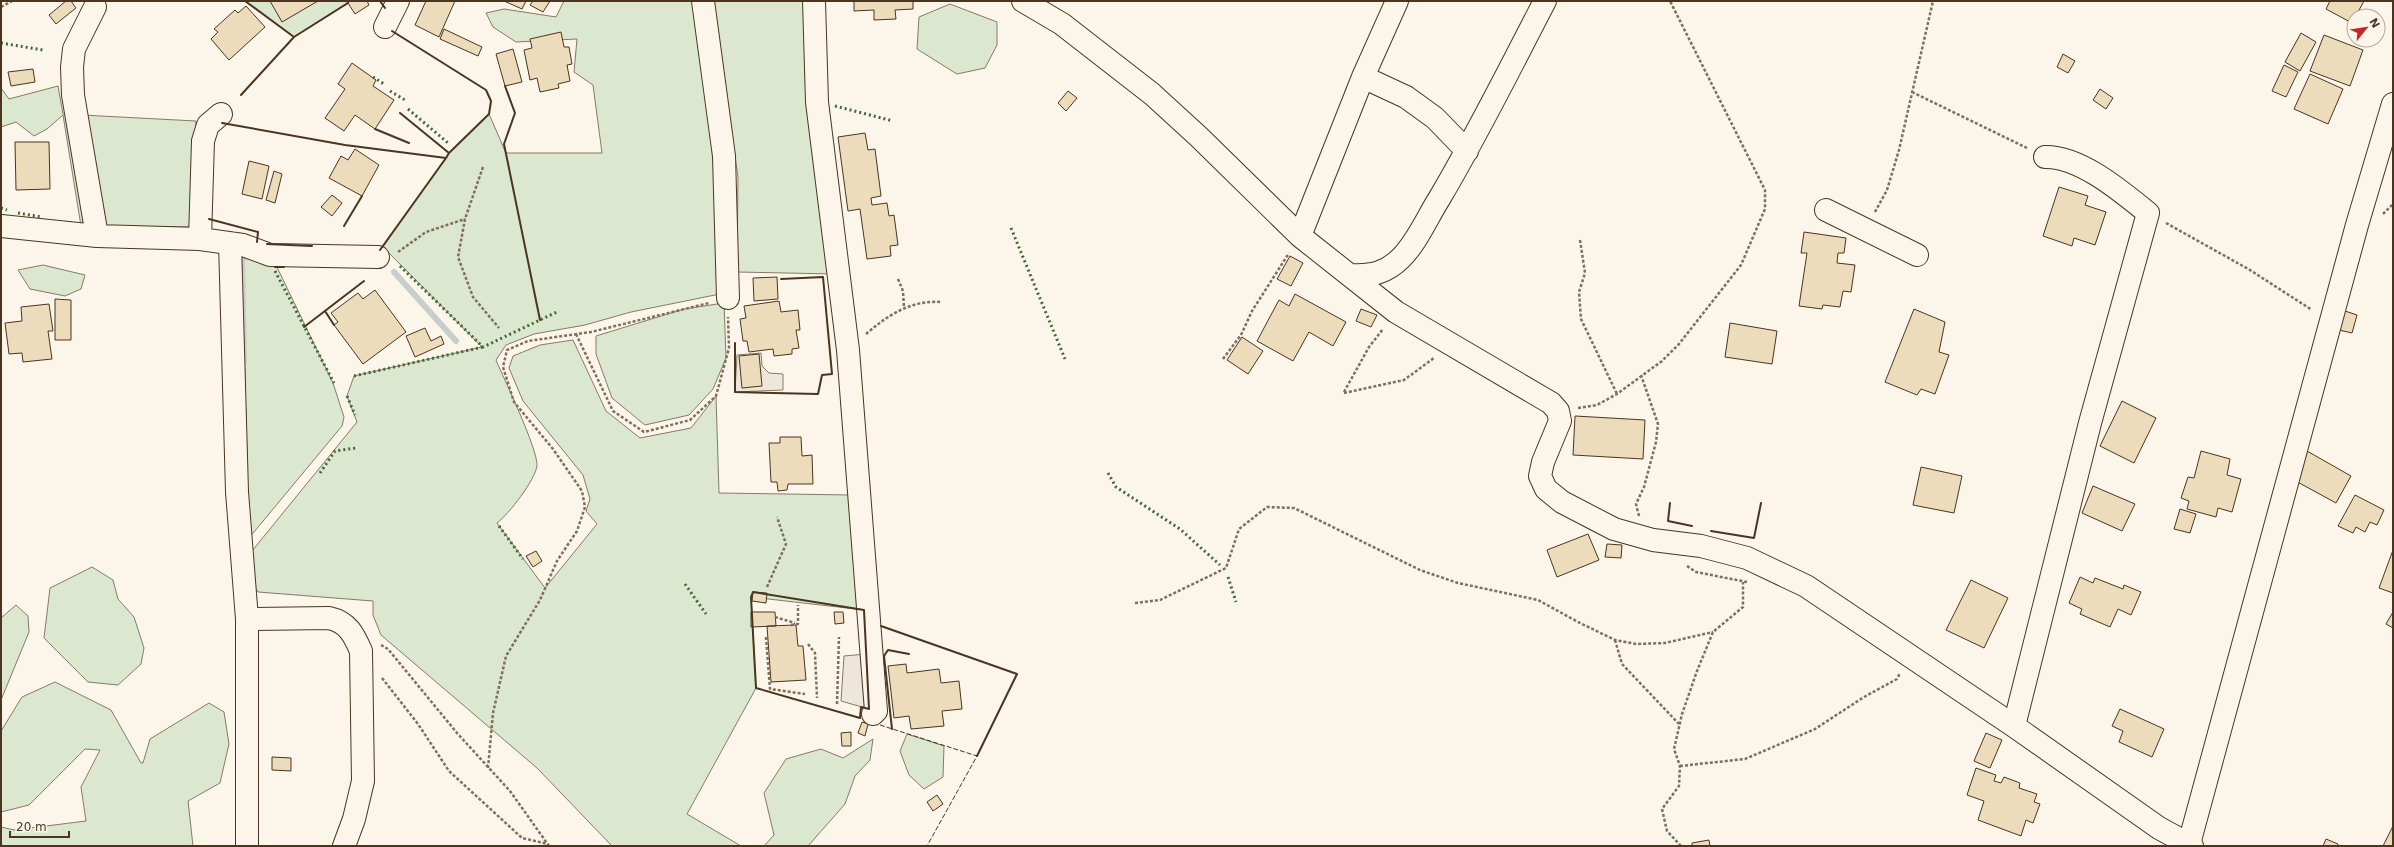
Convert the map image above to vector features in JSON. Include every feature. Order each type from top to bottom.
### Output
[{"type":"street","points":[[385,27],[398,1]]},
{"type":"street","points":[[703,1],[724,156],[728,298]]},
{"type":"street","points":[[814,1],[817,102],[848,350],[858,497],[873,653],[876,710],[873,714]]},
{"type":"street","points":[[1023,1],[1062,24],[1152,94],[1200,137],[1300,236],[1396,312],[1551,403],[1558,411],[1560,421],[1540,476],[1546,489],[1562,502],[1614,529],[1653,540],[1701,546],[1747,558],[1784,574],[1830,601],[2014,726],[2132,809],[2190,845],[2358,225],[2393,104]]},
{"type":"street","points":[[1300,236],[1363,77],[1397,1]]},
{"type":"street","points":[[1351,275],[1369,276],[1379,273],[1390,267],[1408,250],[1467,151],[1545,1]]},
{"type":"street","points":[[95,7],[74,48],[72,67],[73,96],[97,236]]},
{"type":"street","points":[[1363,77],[1406,97],[1435,118],[1467,151]]},
{"type":"street","points":[[200,239],[202,141],[208,125],[221,114]]},
{"type":"street","points":[[2014,726],[2090,423],[2148,213],[2121,191],[2079,166],[2064,159],[2046,157]]},
{"type":"street","points":[[1826,210],[1917,255]]},
{"type":"street","points":[[1,226],[97,236],[200,239],[243,245],[270,256],[378,258]]},
{"type":"street","points":[[230,243],[238,492],[247,619],[253,844]]},
{"type":"street","points":[[247,619],[336,619],[347,626],[355,636],[368,647],[363,781],[354,819],[344,846]]},
{"type":"path","points":[[1,7],[12,1]]},
{"type":"path","points":[[1558,411],[1597,405],[1617,394],[1662,361],[1679,344],[1741,265],[1765,209],[1765,190],[1670,1]]},
{"type":"path","points":[[1865,230],[1887,190],[1933,1]]},
{"type":"path","points":[[1912,92],[2046,157]]},
{"type":"path","points":[[483,167],[465,219],[458,257],[473,297],[499,328]]},
{"type":"path","points":[[2148,213],[2250,270],[2289,294],[2300,304],[2316,312],[2335,312]]},
{"type":"path","points":[[378,258],[399,251],[426,232],[465,219]]},
{"type":"path","points":[[1223,359],[1241,335],[1252,311],[1300,236]]},
{"type":"path","points":[[1580,240],[1585,272],[1579,292],[1581,319],[1617,394]]},
{"type":"path","points":[[898,279],[903,291],[904,308]]},
{"type":"path","points":[[488,768],[493,714],[506,656],[540,600],[557,561],[577,531],[585,507],[582,491],[553,449],[514,402],[503,367],[508,350],[528,341],[576,334],[728,298],[729,348],[716,396],[690,420],[644,432],[613,411],[576,334]]},
{"type":"path","points":[[848,350],[876,325],[904,308],[925,301],[941,302]]},
{"type":"path","points":[[1396,312],[1369,347],[1344,393],[1404,380],[1450,345]]},
{"type":"path","points":[[1641,375],[1658,424],[1656,442],[1644,487],[1636,504],[1641,524],[1653,540]]},
{"type":"path","points":[[1135,603],[1160,600],[1226,568],[1239,529],[1267,508],[1294,508],[1420,570],[1458,583],[1538,600],[1615,640],[1636,644],[1665,643],[1713,632],[1743,607],[1743,582]]},
{"type":"path","points":[[767,587],[786,544],[777,517]]},
{"type":"path","points":[[798,605],[798,624]]},
{"type":"path","points":[[775,617],[798,624]]},
{"type":"path","points":[[791,625],[798,624]]},
{"type":"path","points":[[1681,846],[1667,830],[1662,809],[1679,786],[1680,766],[1674,750],[1680,724],[1713,632]]},
{"type":"path","points":[[766,637],[770,689],[805,694]]},
{"type":"path","points":[[837,704],[839,637]]},
{"type":"path","points":[[1615,640],[1622,664],[1680,724]]},
{"type":"path","points":[[808,644],[815,653],[818,698]]},
{"type":"path","points":[[368,647],[388,649],[457,733],[510,791],[549,845]]},
{"type":"path","points":[[368,647],[449,771],[522,838],[549,845]]},
{"type":"path","points":[[1680,766],[1745,758],[1815,730],[1864,697],[1897,679],[1908,654]]},
{"type":"green space","points":[[245,1],[350,1],[294,37]]},
{"type":"green space","points":[[564,1],[695,1],[707,64],[725,293],[631,312],[585,325],[534,334],[506,345],[496,360],[527,430],[536,457],[537,466],[532,480],[527,488],[497,523],[545,588],[597,524],[586,511],[590,499],[583,475],[523,401],[509,368],[513,356],[540,345],[573,340],[606,411],[640,438],[691,428],[716,396],[719,493],[851,495],[864,610],[751,597],[756,688],[687,814],[741,846],[612,846],[537,768],[381,635],[373,615],[373,601],[258,592],[251,582],[252,551],[357,422],[347,396],[354,376],[482,347],[383,247],[449,153],[489,114],[506,153],[602,153],[593,85],[574,72],[577,39],[516,42],[493,27],[486,13],[504,9],[556,17]]},
{"type":"green space","points":[[712,1],[817,1],[835,274],[737,272],[738,177]]},
{"type":"green space","points":[[950,4],[997,22],[997,45],[985,68],[957,74],[917,49],[919,17]]},
{"type":"green space","points":[[58,86],[63,114],[196,121],[193,227],[81,226],[63,115],[47,129],[34,136],[16,122],[1,127],[1,88],[9,99]]},
{"type":"green space","points":[[246,256],[275,263],[333,383],[344,417],[342,426],[249,538],[242,261]]},
{"type":"green space","points":[[43,265],[85,275],[81,289],[65,296],[30,289],[18,270]]},
{"type":"green space","points":[[724,303],[726,358],[713,389],[689,415],[645,425],[612,398],[596,354],[596,336],[684,309]]},
{"type":"green space","points":[[92,567],[113,580],[118,599],[134,617],[144,648],[141,664],[118,685],[88,682],[44,638],[50,588]]},
{"type":"green space","points":[[16,605],[28,616],[29,632],[1,700],[1,618]]},
{"type":"green space","points":[[55,682],[111,710],[141,763],[143,763],[150,739],[209,703],[224,712],[229,744],[220,783],[188,801],[193,846],[1,846],[1,827],[14,830],[86,821],[81,787],[100,750],[85,749],[29,805],[1,812],[1,731],[22,697]]},
{"type":"green space","points":[[907,734],[944,746],[943,777],[924,789],[909,775],[900,751]]},
{"type":"green space","points":[[873,739],[870,760],[855,776],[845,804],[808,846],[764,846],[774,835],[764,793],[786,759],[821,749],[843,758]]},
{"type":"shaded area","points":[[761,353],[762,366],[769,373],[783,374],[783,390],[735,392],[737,355]]},
{"type":"shaded area","points":[[866,654],[869,709],[841,701],[844,656]]},
{"type":"building","points":[[66,1],[71,1],[76,8],[56,24],[49,15]]},
{"type":"building","points":[[270,1],[318,1],[282,22]]},
{"type":"building","points":[[350,1],[367,1],[369,5],[355,14],[348,3]]},
{"type":"building","points":[[426,1],[455,1],[439,37],[415,25]]},
{"type":"building","points":[[504,1],[526,1],[522,9]]},
{"type":"building","points":[[533,1],[550,1],[543,12],[530,5]]},
{"type":"building","points":[[854,1],[913,1],[913,9],[895,10],[896,19],[874,20],[874,10],[854,11]]},
{"type":"building","points":[[2330,1],[2364,1],[2360,8],[2346,8],[2346,20],[2326,9]]},
{"type":"building","points":[[246,6],[265,27],[229,60],[211,39],[218,32],[214,29],[235,10],[238,13]]},
{"type":"building","points":[[444,29],[482,47],[478,56],[440,39]]},
{"type":"building","points":[[561,32],[564,47],[569,47],[572,64],[567,65],[570,81],[558,84],[559,88],[540,92],[537,78],[530,80],[524,50],[532,48],[530,39]]},
{"type":"building","points":[[2301,33],[2316,42],[2300,71],[2285,62]]},
{"type":"building","points":[[2324,35],[2346,43],[2346,48],[2358,48],[2363,50],[2350,86],[2310,71]]},
{"type":"building","points":[[513,49],[522,82],[505,86],[496,54]]},
{"type":"building","points":[[2063,54],[2075,61],[2068,73],[2057,67]]},
{"type":"building","points":[[352,63],[376,80],[373,86],[394,100],[375,129],[355,115],[344,131],[325,118],[345,89],[338,84]]},
{"type":"building","points":[[2284,65],[2298,72],[2286,97],[2272,91]]},
{"type":"building","points":[[33,69],[35,82],[11,86],[8,72]]},
{"type":"building","points":[[2310,74],[2343,89],[2328,124],[2294,109]]},
{"type":"building","points":[[2100,89],[2113,98],[2106,109],[2093,100]]},
{"type":"building","points":[[1068,91],[1077,98],[1066,111],[1058,103]]},
{"type":"building","points":[[865,133],[868,150],[875,149],[881,196],[871,198],[872,205],[887,203],[889,216],[894,215],[898,245],[890,246],[891,256],[867,259],[860,209],[848,211],[838,137]]},
{"type":"building","points":[[15,142],[49,142],[50,189],[16,190]]},
{"type":"building","points":[[355,149],[379,165],[362,196],[329,178],[341,156],[348,160]]},
{"type":"building","points":[[249,161],[269,166],[262,199],[242,194]]},
{"type":"building","points":[[274,171],[282,174],[275,203],[266,200]]},
{"type":"building","points":[[2059,187],[2088,196],[2085,205],[2106,212],[2095,245],[2074,238],[2072,246],[2043,236]]},
{"type":"building","points":[[332,195],[342,203],[332,216],[321,207]]},
{"type":"building","points":[[1804,232],[1846,238],[1844,253],[1838,253],[1837,263],[1855,265],[1851,292],[1843,291],[1840,307],[1823,305],[1822,309],[1799,306],[1807,253],[1801,253]]},
{"type":"building","points":[[1290,256],[1303,263],[1291,286],[1277,279]]},
{"type":"building","points":[[777,277],[778,299],[754,301],[753,278]]},
{"type":"building","points":[[375,290],[406,332],[363,364],[334,325],[338,322],[331,313],[358,293],[363,299]]},
{"type":"building","points":[[1295,294],[1346,322],[1333,346],[1309,332],[1293,361],[1257,341],[1279,300],[1289,306]]},
{"type":"building","points":[[55,299],[71,300],[71,340],[55,340]]},
{"type":"building","points":[[779,301],[781,312],[798,310],[800,330],[796,330],[799,348],[792,349],[792,354],[774,356],[773,349],[749,352],[747,341],[743,341],[740,319],[746,318],[744,306]]},
{"type":"building","points":[[49,304],[53,331],[48,331],[52,359],[23,362],[22,353],[9,354],[5,323],[22,321],[21,307]]},
{"type":"building","points":[[1361,309],[1377,315],[1371,327],[1356,321]]},
{"type":"building","points":[[1914,309],[1945,322],[1939,352],[1949,355],[1935,394],[1921,389],[1917,395],[1885,382]]},
{"type":"building","points":[[2345,311],[2357,315],[2352,333],[2339,330]]},
{"type":"building","points":[[1730,323],[1777,331],[1772,364],[1725,357]]},
{"type":"building","points":[[425,328],[431,341],[441,336],[444,344],[415,357],[406,336]]},
{"type":"building","points":[[1242,337],[1263,351],[1248,374],[1227,360]]},
{"type":"building","points":[[759,354],[762,386],[742,388],[739,356]]},
{"type":"building","points":[[2122,401],[2156,418],[2134,463],[2100,446]]},
{"type":"building","points":[[1575,416],[1645,420],[1643,459],[1573,455]]},
{"type":"building","points":[[780,437],[801,437],[802,456],[812,455],[813,484],[788,484],[787,490],[778,491],[777,482],[771,482],[769,443],[780,443]]},
{"type":"building","points":[[2201,451],[2230,459],[2227,475],[2241,479],[2232,512],[2218,508],[2216,517],[2187,509],[2189,501],[2181,498],[2188,477],[2194,478]]},
{"type":"building","points":[[2307,451],[2351,476],[2336,503],[2292,479]]},
{"type":"building","points":[[1921,467],[1962,476],[1954,513],[1913,505]]},
{"type":"building","points":[[2093,486],[2135,504],[2122,531],[2082,513]]},
{"type":"building","points":[[2355,495],[2384,510],[2377,525],[2370,522],[2365,532],[2356,527],[2353,533],[2338,526]]},
{"type":"building","points":[[2180,509],[2196,514],[2190,533],[2174,529]]},
{"type":"building","points":[[1588,534],[1599,560],[1557,577],[1547,550]]},
{"type":"building","points":[[1607,544],[1622,545],[1621,558],[1605,557]]},
{"type":"building","points":[[2393,550],[2393,593],[2379,588]]},
{"type":"building","points":[[536,551],[542,561],[533,567],[526,556]]},
{"type":"building","points":[[2080,577],[2093,583],[2095,578],[2123,589],[2124,585],[2141,592],[2131,615],[2118,609],[2110,627],[2080,614],[2082,609],[2069,603]]},
{"type":"building","points":[[1971,580],[2008,598],[1984,648],[1946,630]]},
{"type":"building","points":[[753,592],[767,593],[766,603],[752,601]]},
{"type":"building","points":[[751,612],[775,612],[776,626],[751,627]]},
{"type":"building","points":[[834,612],[843,612],[844,623],[835,624]]},
{"type":"building","points":[[2393,612],[2393,628],[2386,624]]},
{"type":"building","points":[[796,625],[798,646],[803,646],[806,680],[771,682],[767,626]]},
{"type":"building","points":[[906,664],[907,673],[939,669],[941,683],[959,681],[962,709],[942,711],[944,726],[911,729],[909,716],[894,718],[888,666]]},
{"type":"building","points":[[2120,709],[2164,729],[2152,757],[2119,742],[2123,731],[2112,726]]},
{"type":"building","points":[[862,722],[868,724],[865,736],[858,733]]},
{"type":"building","points":[[851,732],[851,746],[842,746],[841,733]]},
{"type":"building","points":[[1986,733],[2002,740],[1990,768],[1974,761]]},
{"type":"building","points":[[272,757],[291,758],[291,771],[272,770]]},
{"type":"building","points":[[1976,768],[1996,775],[1994,781],[2001,783],[2004,777],[2020,783],[2019,788],[2037,794],[2034,802],[2040,804],[2033,823],[2026,820],[2021,836],[1978,820],[1984,801],[1967,795]]},
{"type":"building","points":[[937,795],[943,804],[933,811],[927,802]]},
{"type":"building","points":[[2393,826],[2393,846],[2383,846]]},
{"type":"building","points":[[2326,839],[2338,844],[2338,846],[2323,846]]},
{"type":"building","points":[[1709,840],[1710,846],[1692,846],[1692,843]]},
{"type":"waterway","points":[[244,362],[242,261],[246,256],[251,257]]},
{"type":"waterway","points":[[394,272],[456,341]]},
{"type":"hedge","points":[[1,43],[43,50]]},
{"type":"hedge","points":[[373,77],[384,84]]},
{"type":"hedge","points":[[390,91],[405,100]]},
{"type":"hedge","points":[[835,106],[893,121]]},
{"type":"hedge","points":[[408,109],[448,143]]},
{"type":"hedge","points":[[1,208],[7,210]]},
{"type":"hedge","points":[[18,213],[42,217]]},
{"type":"hedge","points":[[1011,228],[1065,359]]},
{"type":"hedge","points":[[400,266],[483,347],[559,311]]},
{"type":"hedge","points":[[275,271],[334,383]]},
{"type":"hedge","points":[[354,376],[483,347]]},
{"type":"hedge","points":[[347,396],[355,415]]},
{"type":"hedge","points":[[320,473],[335,451],[356,448]]},
{"type":"hedge","points":[[1108,473],[1116,487],[1180,529],[1220,565]]},
{"type":"hedge","points":[[499,526],[523,559]]},
{"type":"hedge","points":[[1228,577],[1236,602]]},
{"type":"hedge","points":[[685,584],[706,614]]},
{"type":"fence","points":[[880,725],[977,756],[927,846]]},
{"type":"wall","points":[[245,1],[294,37]]},
{"type":"wall","points":[[380,1],[385,8]]},
{"type":"wall","points":[[241,95],[294,37],[348,3]]},
{"type":"wall","points":[[392,31],[486,90],[491,101],[489,114],[449,153]]},
{"type":"wall","points":[[505,86],[515,113],[504,144],[540,320]]},
{"type":"wall","points":[[222,123],[345,145],[446,158],[449,153],[400,113]]},
{"type":"wall","points":[[375,129],[409,143]]},
{"type":"wall","points":[[380,250],[446,158]]},
{"type":"wall","points":[[344,226],[362,196]]},
{"type":"wall","points":[[209,219],[258,232],[257,242]]},
{"type":"wall","points":[[267,244],[312,246]]},
{"type":"wall","points":[[275,267],[284,267]]},
{"type":"wall","points":[[735,343],[735,392],[818,394],[822,375],[832,374],[823,277],[781,279]]},
{"type":"wall","points":[[304,327],[364,281]]},
{"type":"wall","points":[[325,311],[334,325]]},
{"type":"wall","points":[[1670,503],[1668,521],[1692,526]]},
{"type":"wall","points":[[1711,531],[1754,538],[1761,503]]},
{"type":"wall","points":[[753,592],[864,610],[869,709],[861,707],[860,718],[756,688],[751,597],[753,592]]},
{"type":"wall","points":[[881,626],[1017,674],[977,756]]},
{"type":"wall","points":[[892,729],[884,656],[888,650],[909,654]]}]
